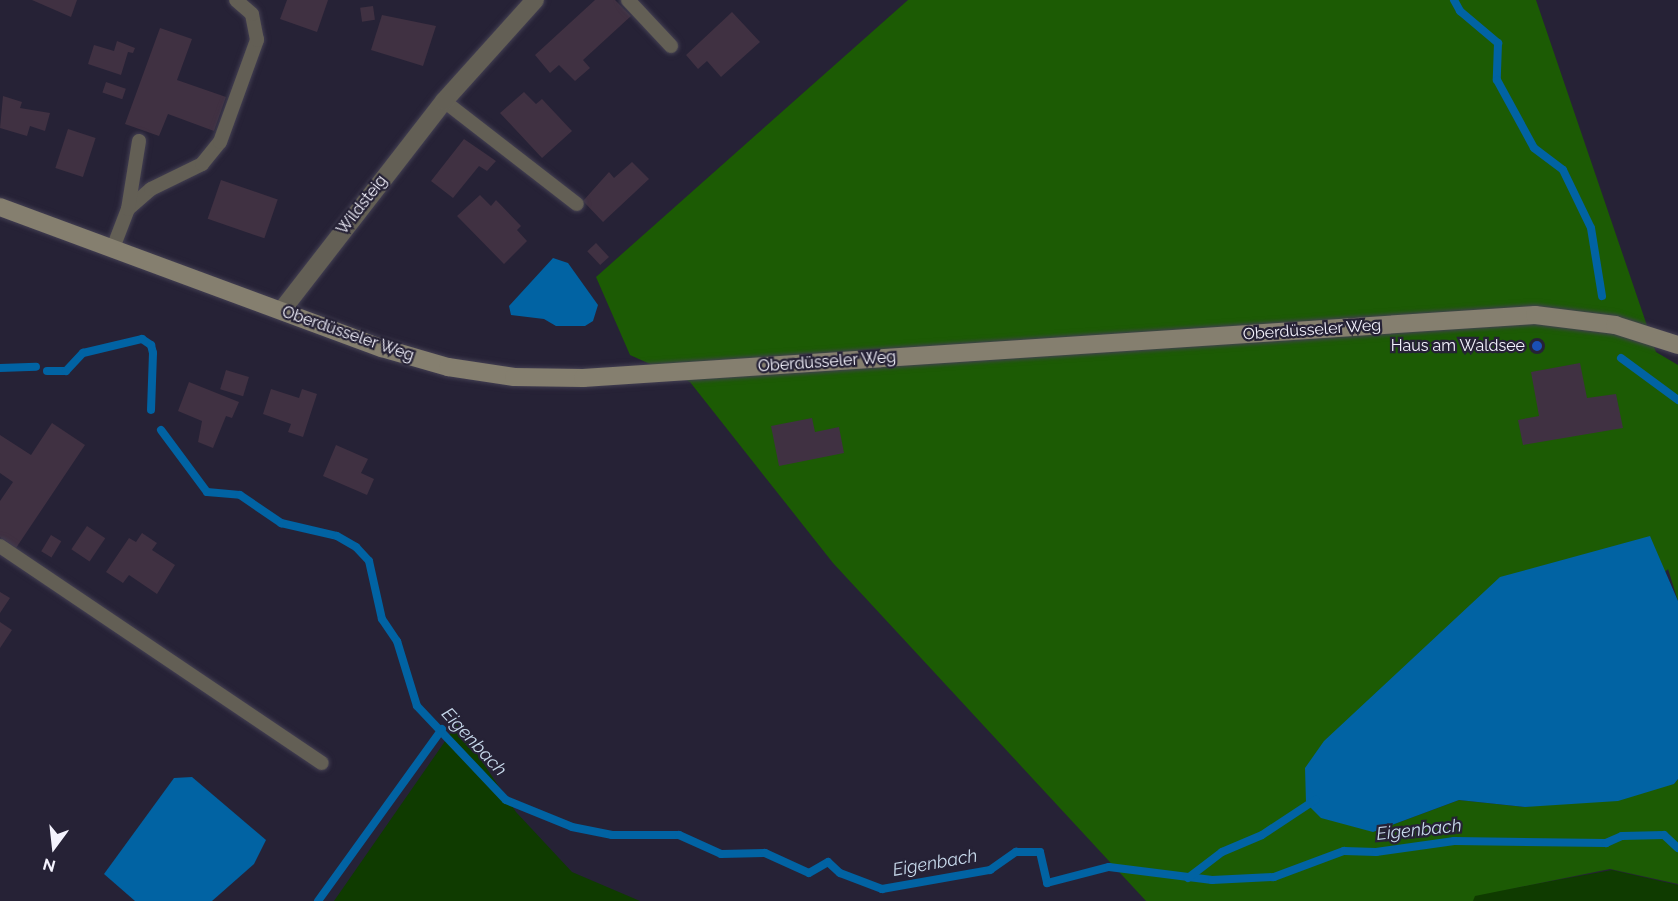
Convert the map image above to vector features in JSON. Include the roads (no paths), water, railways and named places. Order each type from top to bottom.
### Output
[{"type":"street","name":"Wildsteig","points":[[282,310],[444,101],[536,0]]},
{"type":"street","name":"Oberdüsseler Weg","points":[[0,207],[448,368],[537,377],[583,378],[1535,315],[1615,325],[1678,345]]},
{"type":"lane","points":[[128,209],[152,189],[202,164],[220,142],[257,39],[252,14],[236,0]]},
{"type":"lane","points":[[628,0],[671,46]]},
{"type":"lane","points":[[444,101],[577,204]]},
{"type":"lane","points":[[113,248],[128,209],[139,141]]},
{"type":"lane","points":[[0,546],[322,763]]},
{"type":"water","points":[[553,258],[568,263],[598,305],[593,321],[585,326],[556,326],[544,319],[511,315],[509,306]]},
{"type":"water","points":[[1650,536],[1678,601],[1678,779],[1674,784],[1618,801],[1525,807],[1459,800],[1373,832],[1321,818],[1306,803],[1305,768],[1324,741],[1500,577]]},
{"type":"water","points":[[192,777],[266,840],[254,864],[212,901],[135,901],[104,874],[174,778]]},
{"type":"waterway","points":[[1454,0],[1460,11],[1498,43],[1497,80],[1534,148],[1563,170],[1591,228],[1602,296]]},
{"type":"waterway","name":"Eigenbach","points":[[47,371],[66,371],[83,353],[142,339],[151,345],[153,353],[151,410]]},
{"type":"waterway","points":[[1621,358],[1678,400]]},
{"type":"waterway","name":"Eigenbach","points":[[0,368],[36,367]]},
{"type":"waterway","name":"Eigenbach","points":[[161,430],[207,492],[240,495],[281,523],[337,536],[356,547],[369,561],[382,619],[397,641],[417,706],[506,800],[572,827],[612,835],[679,835],[721,854],[765,853],[809,873],[828,862],[840,873],[882,889],[990,870],[1016,852],[1040,852],[1047,883],[1109,867],[1212,880],[1274,877],[1344,851],[1376,852],[1454,841],[1606,843],[1622,836],[1664,835],[1678,848]]},
{"type":"waterway","points":[[318,901],[442,729]]},
{"type":"waterway","points":[[1188,878],[1222,852],[1262,835],[1315,800]]},
{"type":"place","name":"Haus am Waldsee","points":[[1537,346]]}]
